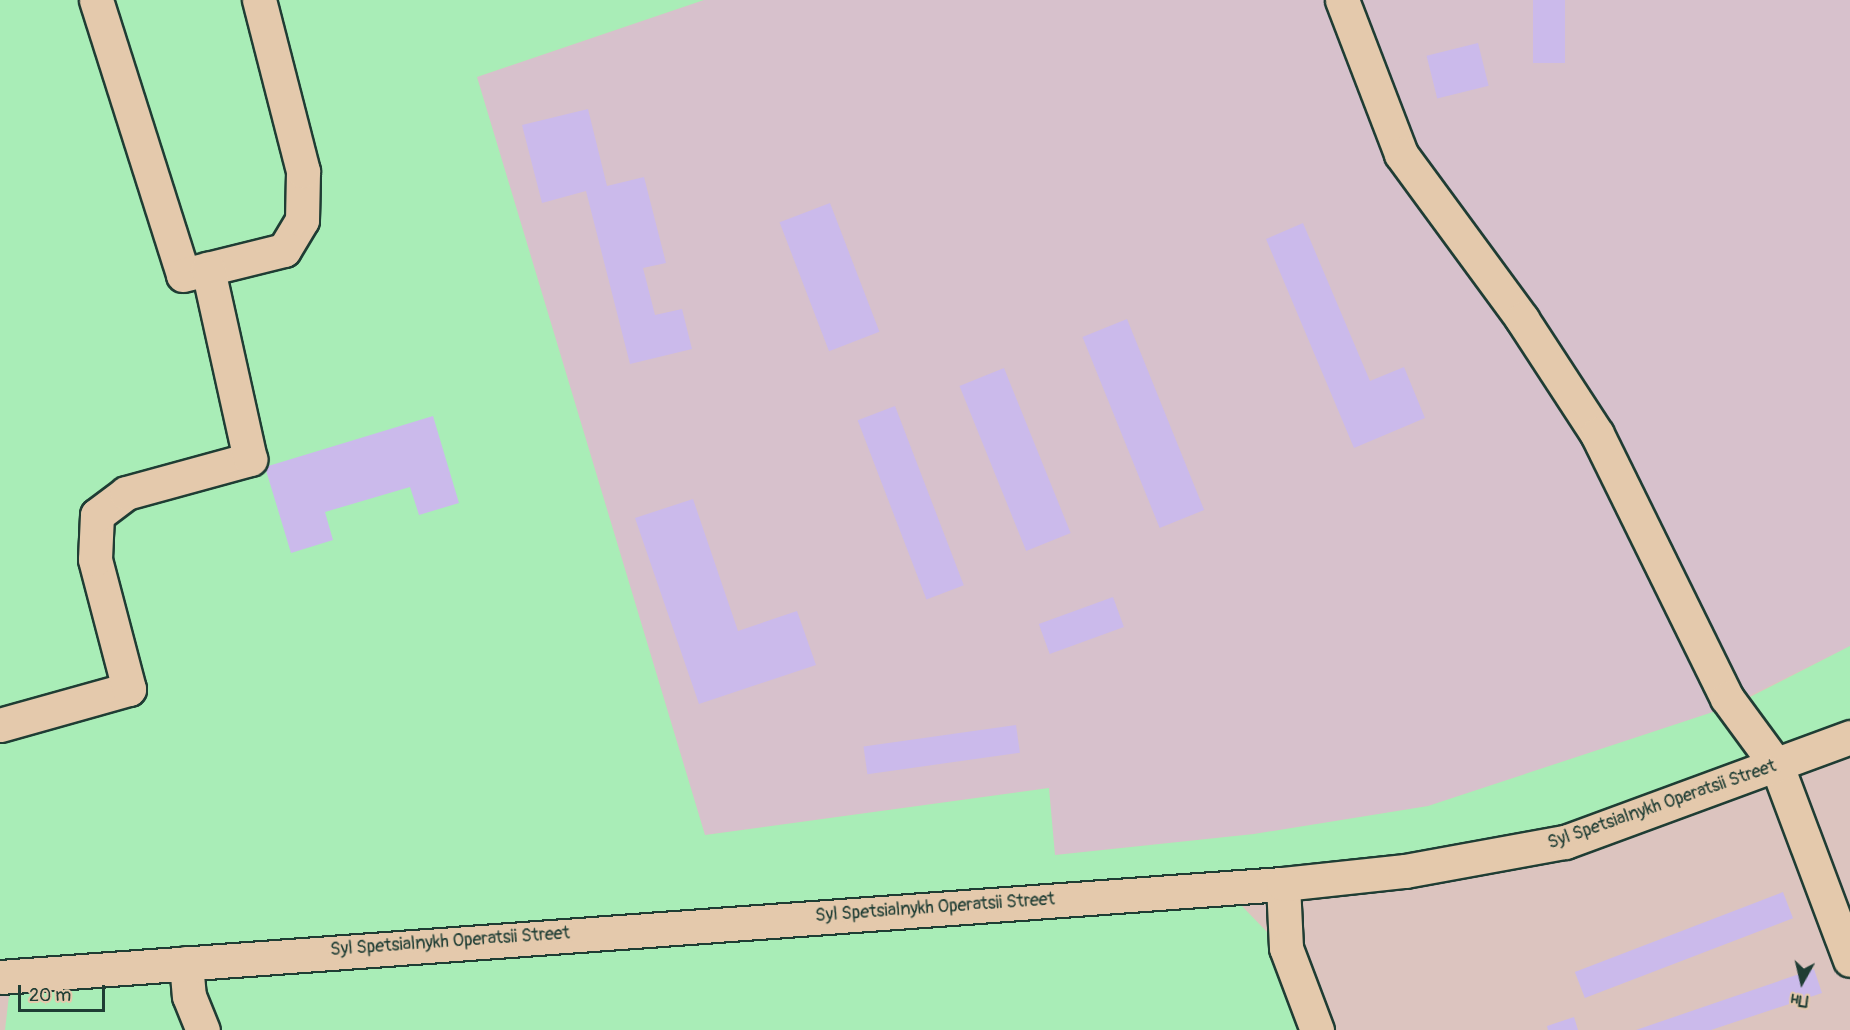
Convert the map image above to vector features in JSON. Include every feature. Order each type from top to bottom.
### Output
[{"type":"street","points":[[96,0],[183,275],[284,250],[302,220],[303,171],[260,0]]},
{"type":"street","points":[[1342,0],[1401,154],[1522,319],[1597,434],[1727,698],[1777,766],[1850,958]]},
{"type":"street","points":[[0,725],[129,689],[95,559],[97,515],[126,493],[250,459],[208,269]]},
{"type":"street","name":"Syl Spetsialnykh Operatsii Street","points":[[0,977],[1283,884],[1405,871],[1565,842],[1777,766],[1850,737]]},
{"type":"street","points":[[1283,884],[1286,948],[1317,1030]]},
{"type":"street","points":[[186,963],[189,996],[203,1030]]},
{"type":"shaded area","points":[[704,0],[1850,0],[1850,646],[1722,709],[1428,806],[1254,834],[1055,855],[1049,788],[705,835],[477,77]]},
{"type":"green space","points":[[0,0],[704,0],[477,77],[705,835],[1049,788],[1055,855],[1254,834],[1428,806],[1722,709],[1755,764],[1562,831],[1402,862],[1265,875],[603,917],[0,977]]},
{"type":"green space","points":[[1850,646],[1850,722],[1779,751],[1742,701]]},
{"type":"green space","points":[[1240,904],[1267,932],[1303,1030],[5,1030],[10,987]]},
{"type":"building","points":[[1533,0],[1565,0],[1565,63],[1533,63]]},
{"type":"building","points":[[1478,43],[1489,86],[1437,99],[1427,56]]},
{"type":"building","points":[[588,109],[607,186],[644,177],[666,263],[643,268],[655,315],[682,309],[692,349],[630,364],[586,191],[542,203],[522,125]]},
{"type":"building","points":[[830,203],[879,332],[829,351],[780,222]]},
{"type":"building","points":[[1303,223],[1370,381],[1404,367],[1425,418],[1354,448],[1266,239]]},
{"type":"building","points":[[1127,319],[1204,510],[1160,528],[1082,337]]},
{"type":"building","points":[[1004,368],[1071,533],[1026,551],[959,386]]},
{"type":"building","points":[[895,406],[964,585],[926,600],[858,420]]},
{"type":"building","points":[[433,416],[459,503],[419,515],[410,487],[325,512],[333,540],[291,553],[265,467]]},
{"type":"building","points":[[693,499],[738,631],[797,611],[816,665],[699,704],[635,518]]},
{"type":"building","points":[[1113,597],[1124,627],[1050,654],[1039,624]]},
{"type":"building","points":[[1016,725],[1020,753],[867,774],[863,746]]},
{"type":"building","points":[[1783,892],[1793,918],[1585,998],[1575,972]]},
{"type":"building","points":[[1814,969],[1822,993],[1711,1030],[1636,1030]]},
{"type":"building","points":[[1574,1017],[1578,1030],[1548,1030],[1547,1026]]}]
